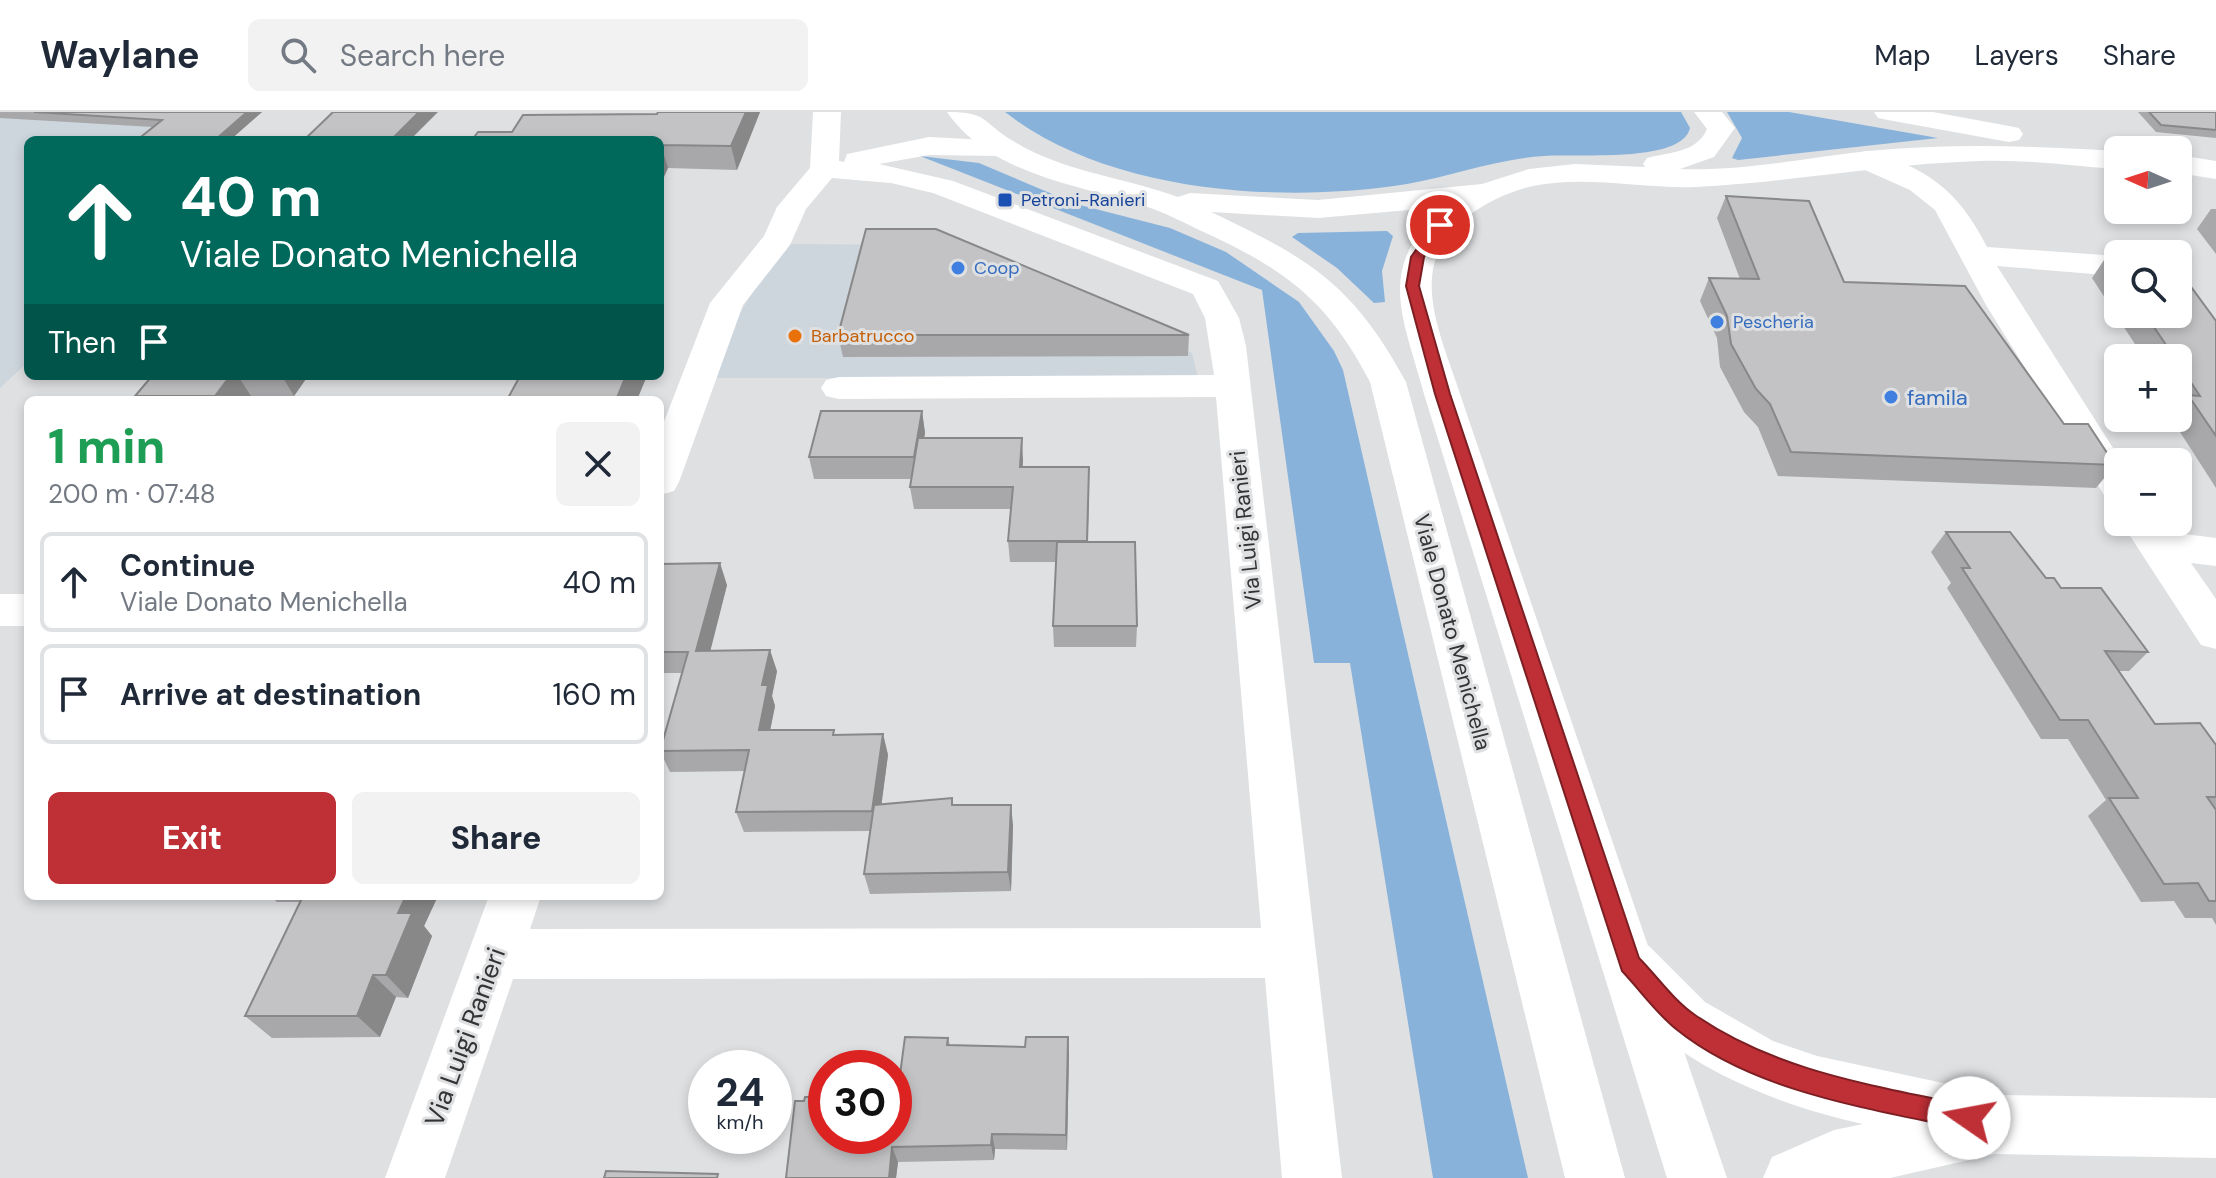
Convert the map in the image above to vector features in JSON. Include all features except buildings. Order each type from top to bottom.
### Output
[{"type":"street","points":[[824,169],[827,112]]},
{"type":"street","name":"Viale Donato Menichella","points":[[961,112],[999,147],[1063,176],[1156,199],[1269,249],[1323,286],[1368,342],[1388,382],[1595,1178]]},
{"type":"street","points":[[1575,173],[1672,162],[1701,153],[1717,141],[1721,128],[1708,112]]},
{"type":"street","points":[[1888,112],[2104,151]]},
{"type":"street","points":[[664,471],[727,303],[779,238],[792,207],[824,169],[908,122]]},
{"type":"street","points":[[824,169],[929,146],[999,147]]},
{"type":"street","name":"Viale Donato Menichella","points":[[1697,1178],[1630,964],[1442,394],[1413,286],[1417,257],[1426,240],[1453,211],[1486,192],[1529,178],[1575,173],[1705,177],[1789,173],[1866,160],[1983,152],[2104,159]]},
{"type":"street","points":[[1936,194],[1931,178],[1945,154]]},
{"type":"street","points":[[1866,160],[1904,174],[1936,194],[1953,212],[1973,255],[2104,464]]},
{"type":"street","points":[[2192,166],[2216,170]]},
{"type":"street","name":"Via Luigi Ranieri","points":[[824,169],[891,174],[943,187],[1206,288],[1222,318],[1230,366],[1312,1178]]},
{"type":"street","name":"Viale Donato Menichella","points":[[1156,199],[1318,209],[1486,192]]},
{"type":"street","points":[[1973,255],[2104,265]]},
{"type":"street","points":[[839,388],[1230,366]]},
{"type":"street","points":[[2151,536],[2216,633]]},
{"type":"street","points":[[2160,536],[2216,552]]},
{"type":"street","points":[[0,610],[24,610]]},
{"type":"street","name":"Via Luigi Ranieri","points":[[415,1178],[514,900]]},
{"type":"street","points":[[495,954],[1289,953]]},
{"type":"street","points":[[1630,964],[1685,1021],[1758,1064],[1817,1085],[1999,1125],[2216,1128]]},
{"type":"street","points":[[1793,1178],[1834,1160],[1999,1125]]},
{"type":"shaded area","points":[[0,112],[225,112],[196,136],[24,136],[24,366],[0,388]]},
{"type":"shaded area","points":[[1005,112],[1681,112],[1690,128],[1683,139],[1648,152],[1526,158],[1407,184],[1306,193],[1198,186],[1145,176],[1094,160],[1047,139]]},
{"type":"shaded area","points":[[1727,112],[1789,112],[1938,138],[1738,160],[1732,158],[1742,138]]},
{"type":"shaded area","points":[[920,156],[979,163],[1076,204],[1170,228],[1226,252],[1299,302],[1334,351],[1343,370],[1528,1178],[1433,1178],[1350,663],[1314,663],[1262,290]]},
{"type":"shaded area","points":[[1387,231],[1393,236],[1382,271],[1385,302],[1374,303],[1337,268],[1292,237],[1298,233]]},
{"type":"shaded area","points":[[782,244],[940,245],[1192,353],[1198,378],[716,378],[735,321]]},
{"type":"place","name":"Petroni-Ranieri","points":[[1005,200]]},
{"type":"place","name":"Coop","points":[[958,268]]},
{"type":"place","name":"Pescheria","points":[[1717,322]]},
{"type":"place","name":"Barbatrucco","points":[[795,336]]},
{"type":"place","name":"famila","points":[[1891,397]]},
{"type":"route","points":[[1440,225],[1426,240],[1417,257],[1413,286],[1442,394],[1630,964],[1685,1021],[1758,1064],[1817,1085],[1969,1118]]}]
